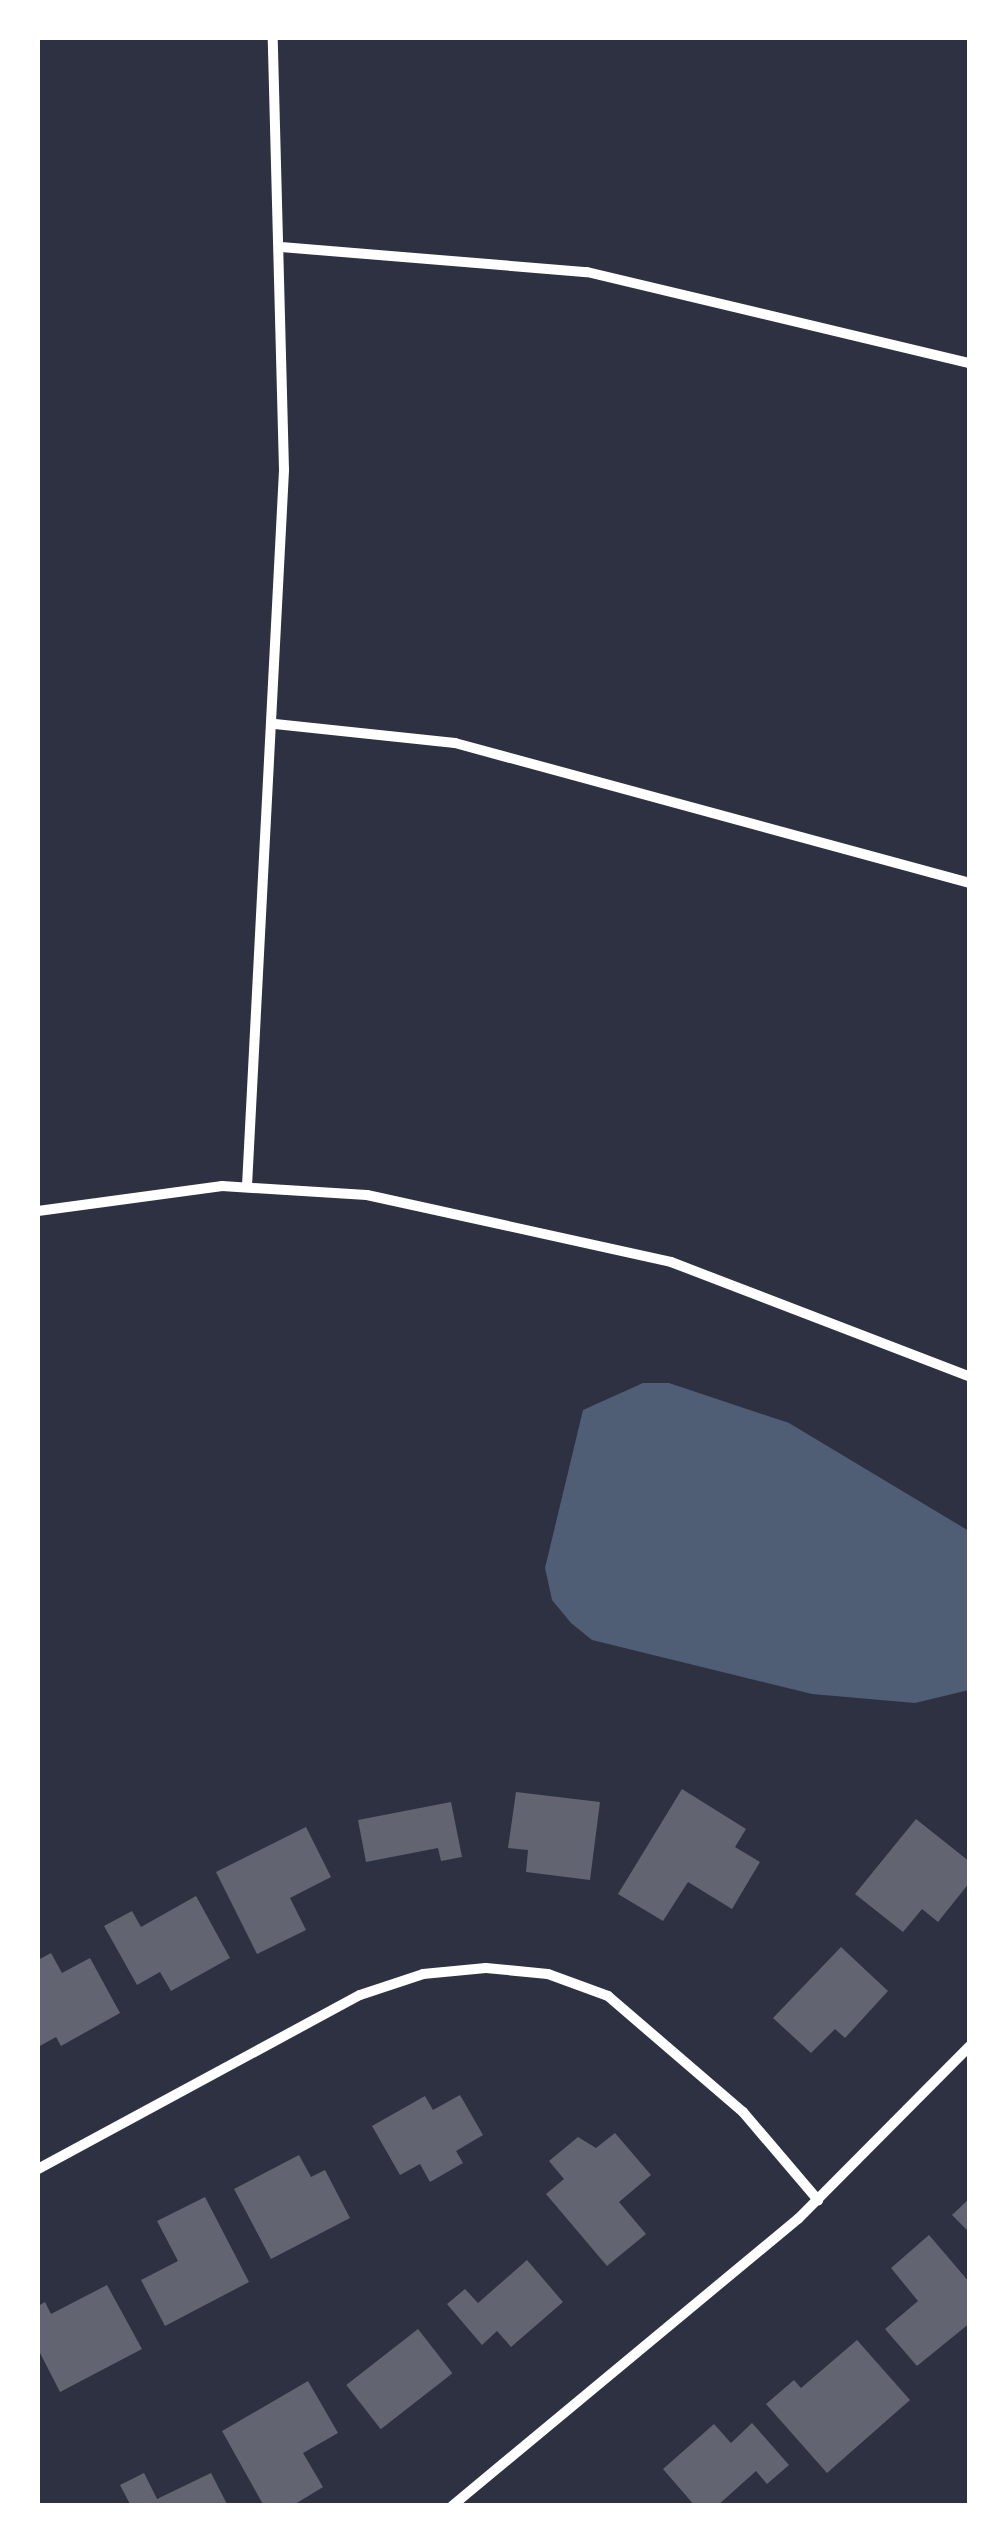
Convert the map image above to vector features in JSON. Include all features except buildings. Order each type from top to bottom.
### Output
[{"type":"street","points":[[247,1186],[274,724],[281,247],[273,38]]},
{"type":"street","points":[[281,247],[587,272],[970,363]]},
{"type":"street","points":[[274,724],[455,743],[970,883]]},
{"type":"street","points":[[38,1211],[247,1186],[367,1194],[671,1262],[970,1377]]},
{"type":"street","points":[[38,2169],[360,1996],[423,1974],[486,1968],[548,1974],[608,1996],[743,2112],[818,2200]]},
{"type":"street","points":[[452,2506],[818,2200],[970,2046]]},
{"type":"water","points":[[643,1383],[669,1383],[789,1423],[969,1531],[969,1690],[915,1703],[812,1694],[592,1640],[571,1623],[552,1600],[545,1568],[583,1410]]}]
